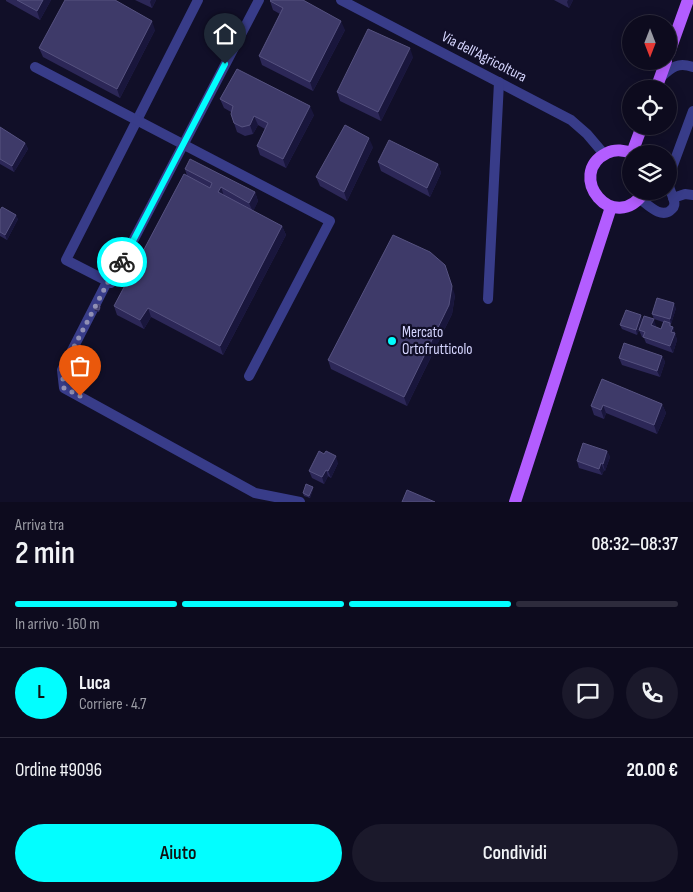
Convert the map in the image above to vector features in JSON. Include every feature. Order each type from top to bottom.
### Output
[{"type":"main road","points":[[678,28],[688,0]]},
{"type":"main road","points":[[622,151],[618,150],[604,154],[593,167],[590,183],[597,198],[611,207],[627,207],[636,200]]},
{"type":"main road","points":[[515,502],[611,207]]},
{"type":"street","points":[[198,0],[66,260],[111,284],[259,0]]},
{"type":"street","name":"Via dell'Agricoltura","points":[[341,0],[571,120],[587,134],[604,154]]},
{"type":"street","points":[[661,80],[674,66],[680,64],[693,67]]},
{"type":"street","points":[[36,67],[330,221],[249,376]]},
{"type":"street","points":[[488,299],[499,82]]},
{"type":"street","points":[[677,154],[693,111]]},
{"type":"street","points":[[677,197],[685,194],[693,195]]},
{"type":"street","points":[[647,200],[656,212],[662,213],[668,212],[674,207],[674,200]]},
{"type":"street","points":[[108,282],[62,370],[64,388],[254,493],[300,502]]},
{"type":"building","points":[[17,0],[43,0],[37,11]]},
{"type":"building","points":[[65,0],[115,0],[152,21],[117,89],[39,48]]},
{"type":"building","points":[[271,0],[303,0],[341,21],[310,82],[259,56],[283,8]]},
{"type":"building","points":[[368,29],[410,48],[378,112],[337,92]]},
{"type":"building","points":[[237,69],[310,106],[283,159],[257,146],[268,123],[254,116],[250,125],[242,127],[234,123],[231,114],[233,106],[220,99]]},
{"type":"building","points":[[345,125],[369,138],[344,192],[316,177]]},
{"type":"building","points":[[0,127],[25,143],[12,166],[0,159]]},
{"type":"building","points":[[389,140],[438,164],[427,188],[378,162]]},
{"type":"building","points":[[190,159],[255,192],[249,203],[221,187],[218,192],[282,226],[220,346],[148,308],[140,320],[114,306],[184,174],[210,188],[212,183],[185,169]]},
{"type":"building","points":[[2,207],[16,215],[5,235],[0,232],[0,210]]},
{"type":"building","name":"Mercato Ortofrutticolo","points":[[393,235],[430,252],[445,265],[452,286],[449,305],[404,397],[328,360]]},
{"type":"building","points":[[657,298],[674,303],[670,319],[652,314]]},
{"type":"building","points":[[96,304],[100,305],[99,310],[94,309]]},
{"type":"building","points":[[626,310],[641,315],[636,330],[620,325]]},
{"type":"building","points":[[644,316],[654,319],[651,325],[661,329],[664,321],[670,323],[670,326],[673,327],[671,332],[675,333],[670,346],[643,337],[645,332],[639,330]]},
{"type":"building","points":[[624,343],[662,356],[657,371],[619,358]]},
{"type":"building","points":[[602,379],[662,404],[654,425],[603,405],[601,410],[591,406]]},
{"type":"building","points":[[583,443],[607,451],[603,464],[601,463],[599,469],[577,461]]},
{"type":"building","points":[[319,451],[324,454],[326,451],[336,456],[328,471],[326,470],[322,477],[309,471]]},
{"type":"building","points":[[306,484],[313,487],[309,496],[303,493]]},
{"type":"building","points":[[407,490],[435,502],[402,502]]},
{"type":"way so far","points":[[80,396],[64,388],[62,370],[108,282],[111,284],[122,262]]},
{"type":"place","name":"Mercato Ortofrutticolo","points":[[392,341]]},
{"type":"route","points":[[122,262],[225,64]]}]
